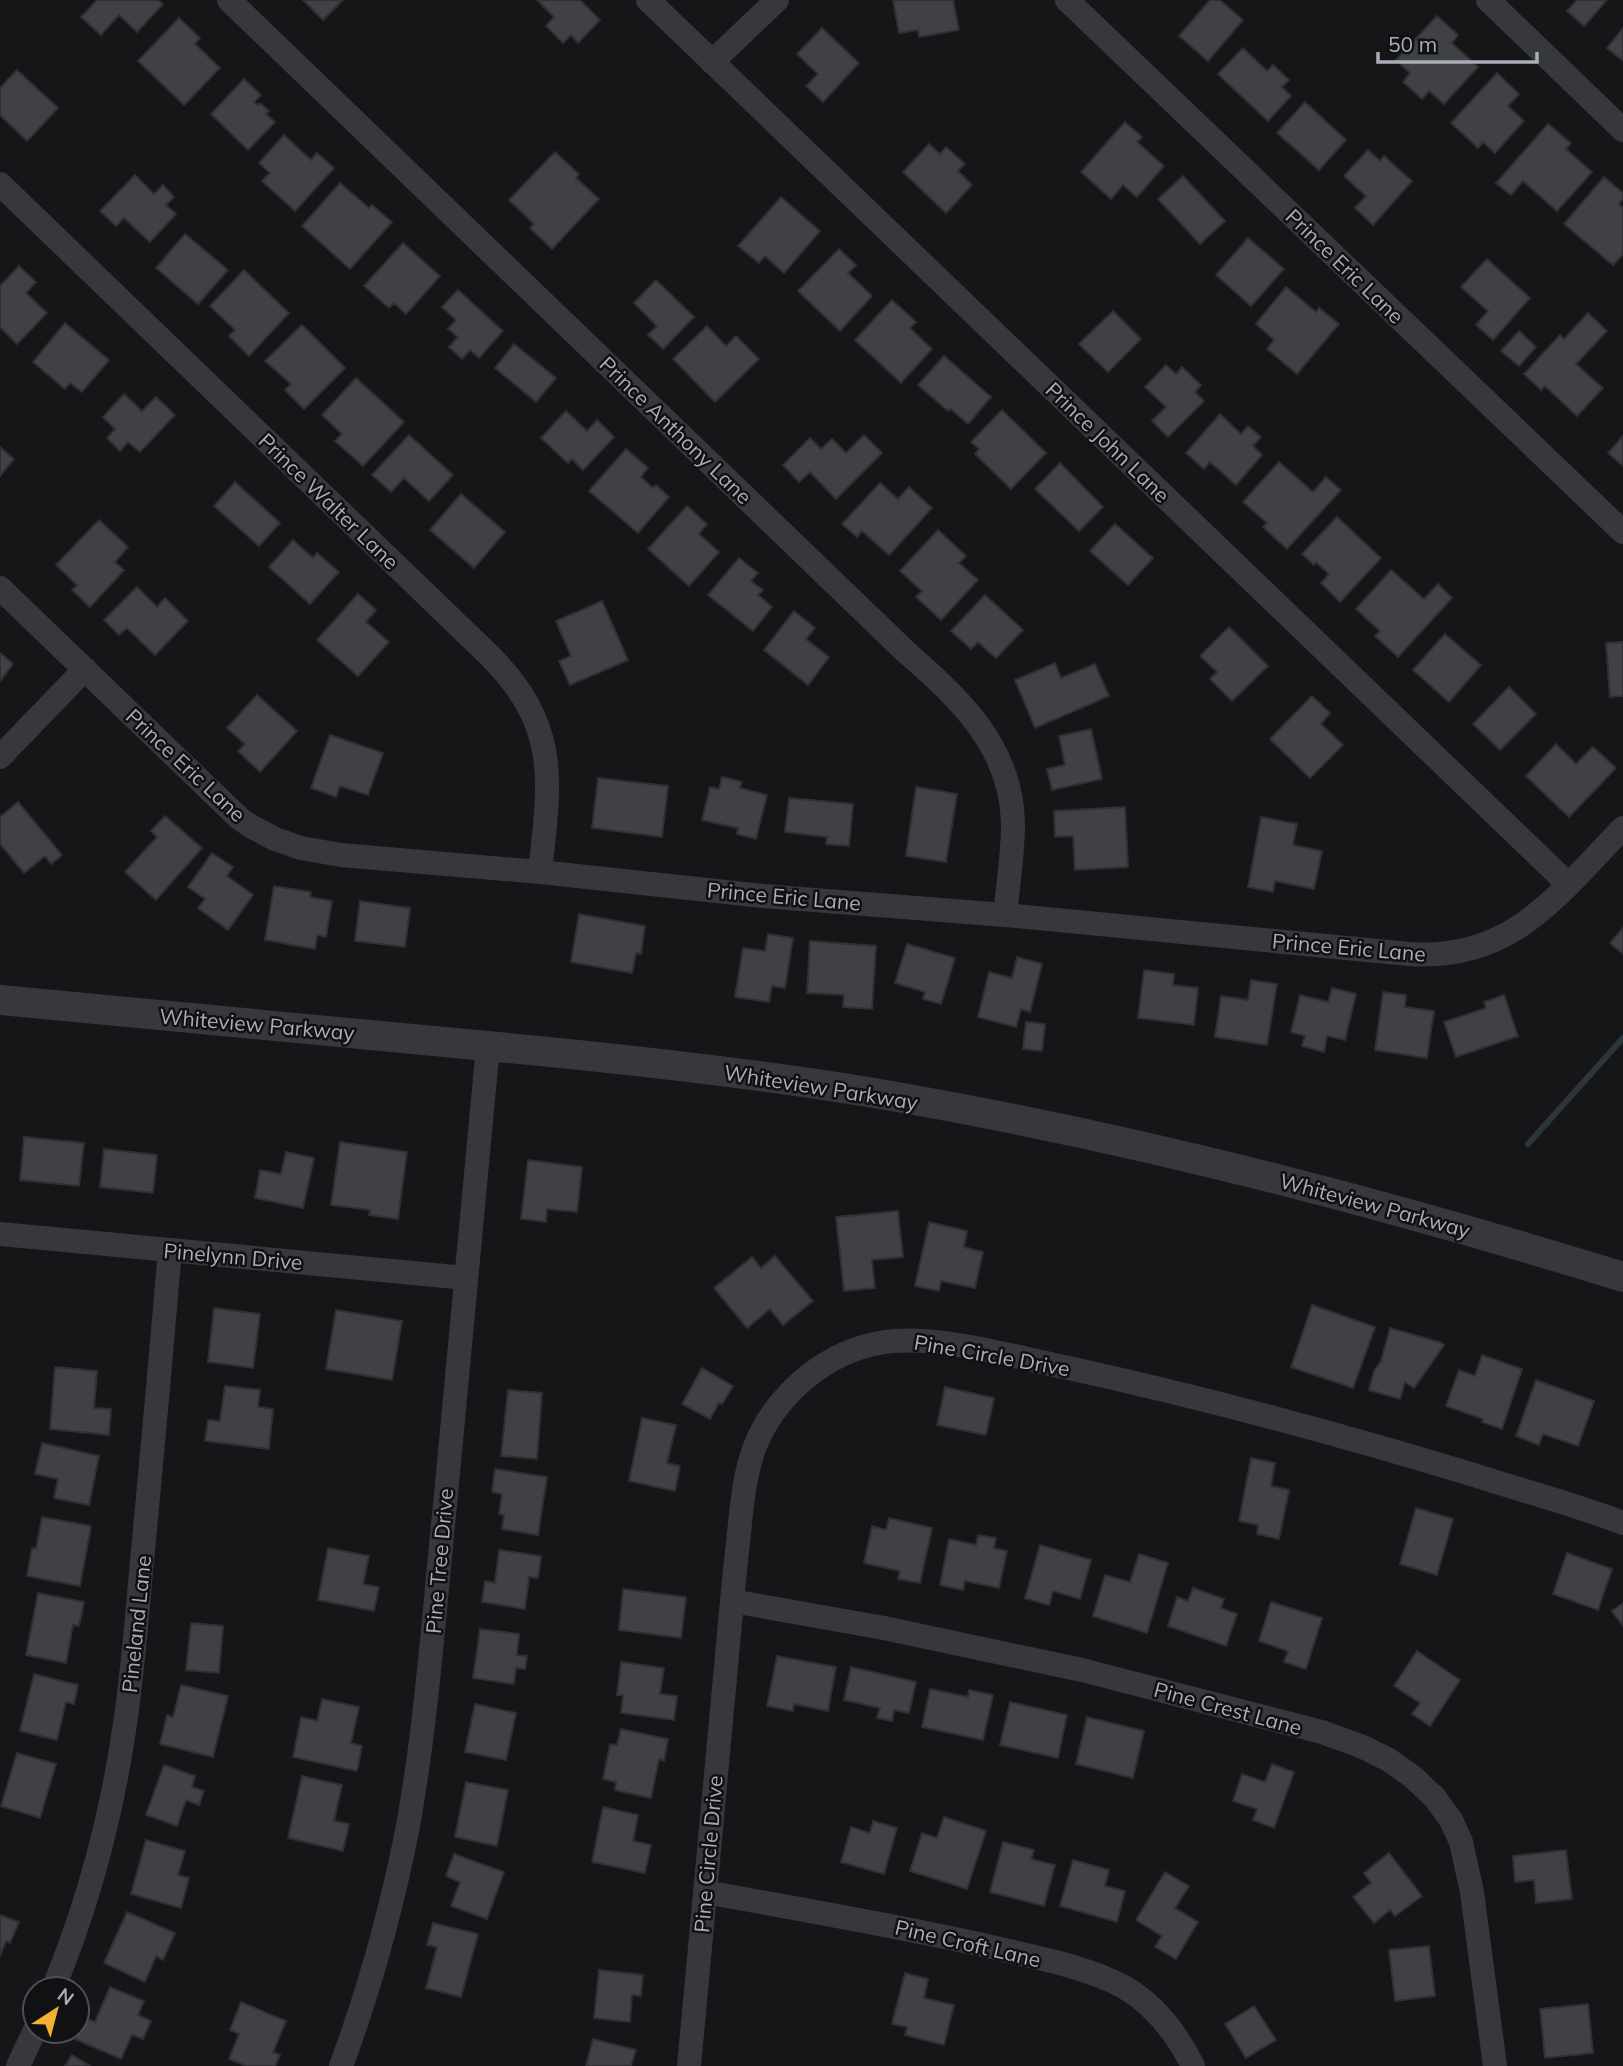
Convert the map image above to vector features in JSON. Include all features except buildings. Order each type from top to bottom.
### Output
[{"type":"street","name":"Prince Anthony Lane","points":[[229,0],[959,700],[993,750],[1002,768],[1011,798],[1012,842],[1005,915]]},
{"type":"street","name":"Prince John Lane","points":[[648,0],[1568,884]]},
{"type":"street","points":[[712,62],[777,0]]},
{"type":"street","name":"Prince Eric Lane","points":[[1067,0],[1623,532]]},
{"type":"street","points":[[1489,0],[1623,130]]},
{"type":"street","name":"Prince Walter Lane","points":[[0,184],[514,682],[524,696],[539,728],[547,766],[547,809],[540,872]]},
{"type":"street","name":"Prince Eric Lane","points":[[0,588],[227,808],[251,827],[301,848],[341,855],[540,872],[763,896],[1005,915],[1438,955],[1477,948],[1507,935],[1531,920],[1623,828]]},
{"type":"street","points":[[0,757],[85,669]]},
{"type":"street","name":"Whiteview Parkway","points":[[0,1000],[641,1060],[875,1094],[1154,1150],[1340,1195],[1623,1277]]},
{"type":"street","name":"Pine Tree Drive","points":[[341,2066],[376,1960],[399,1869],[416,1778],[488,1046]]},
{"type":"street","name":"Pinelynn Drive","points":[[0,1234],[466,1279]]},
{"type":"street","name":"Pineland Lane","points":[[58,1975],[93,1870],[113,1793],[125,1723],[170,1250]]},
{"type":"street","name":"Pine Circle Drive","points":[[689,2066],[732,1601],[747,1477],[757,1443],[769,1420],[796,1387],[828,1363],[853,1351],[894,1341],[920,1340],[999,1354],[1266,1415],[1386,1448],[1623,1522]]},
{"type":"street","name":"Pine Crest Lane","points":[[732,1601],[896,1630],[1082,1670],[1322,1732],[1389,1759],[1435,1798],[1451,1820],[1461,1842],[1472,1892],[1494,2066]]},
{"type":"street","name":"Pine Croft Lane","points":[[705,1892],[881,1923],[1017,1953],[1097,1976],[1126,1989],[1152,2008],[1172,2031],[1193,2066]]},
{"type":"street","points":[[18,2066],[28,2045]]},
{"type":"waterway","points":[[1528,1144],[1623,1038]]}]
